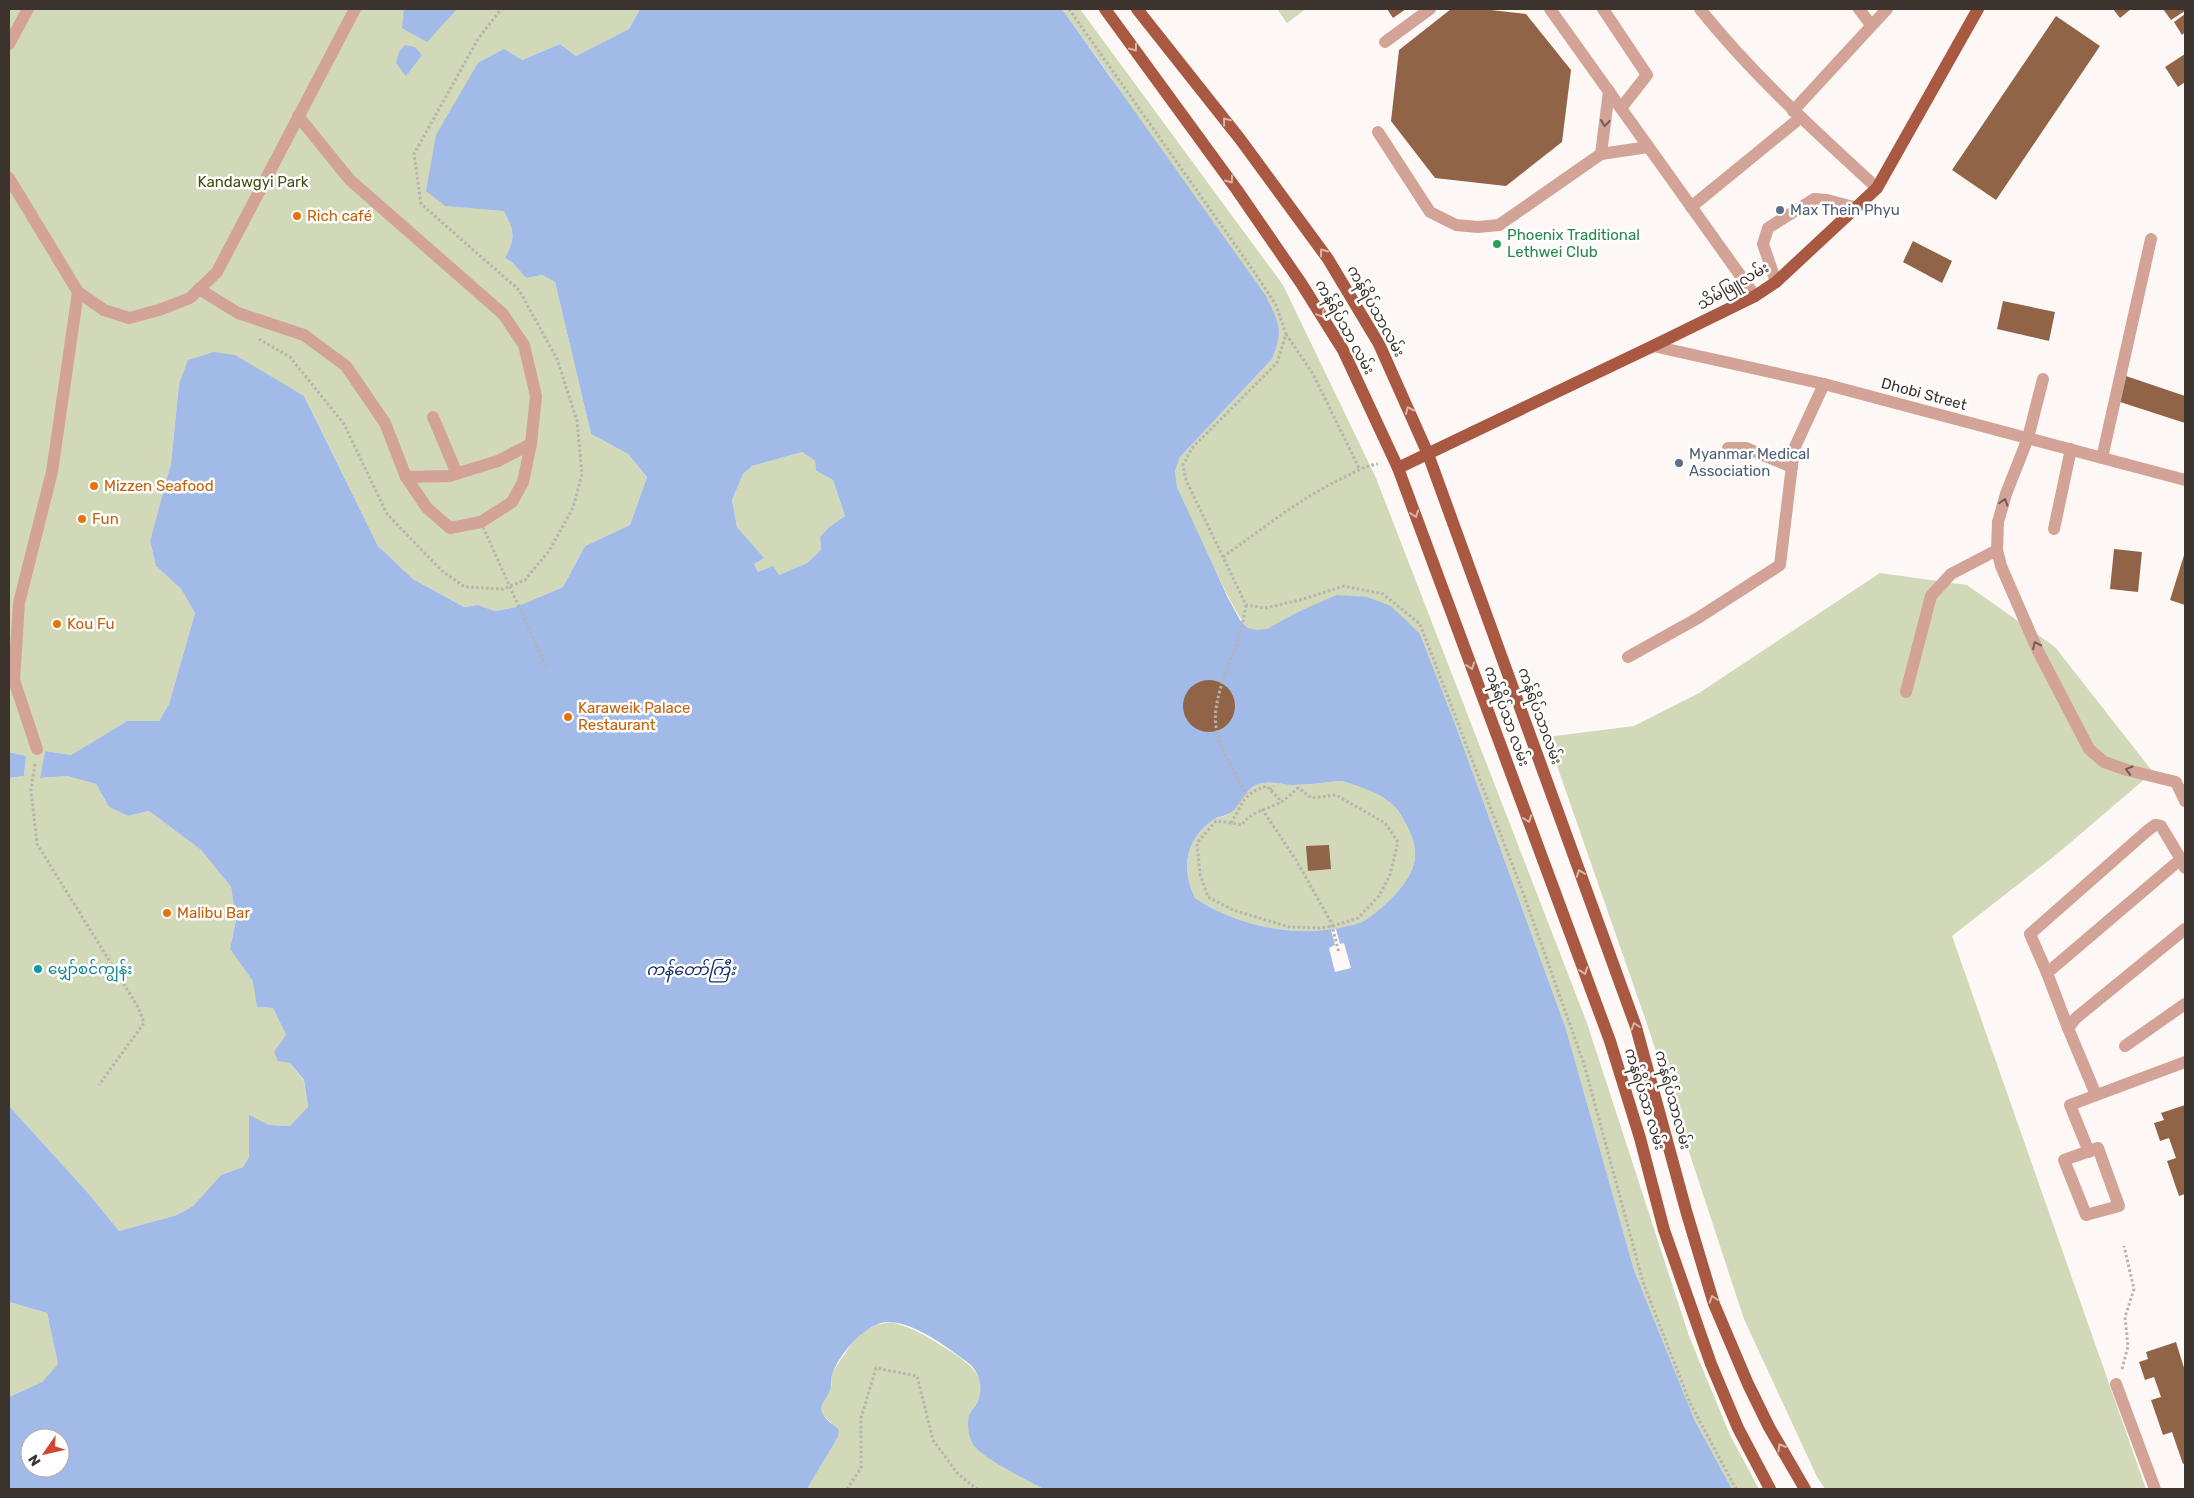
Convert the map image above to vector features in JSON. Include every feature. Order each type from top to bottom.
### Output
[{"type":"main road","name":"ကန်ရိပ်သာ လမ်း","points":[[1105,9],[1237,190],[1301,283],[1343,350],[1398,468],[1610,1041],[1640,1138],[1664,1230],[1711,1364],[1738,1428],[1770,1489]]},
{"type":"main road","name":"ကန်ရိပ်သာလမ်း","points":[[1137,9],[1240,138],[1328,259],[1379,344],[1428,454],[1636,1028],[1687,1214],[1714,1304],[1761,1410],[1805,1489]]},
{"type":"main road","name":"သိမ်ဖြူလမ်း","points":[[1398,468],[1654,346],[1755,296],[1776,282],[1877,188],[1978,9]]},
{"type":"street","points":[[9,44],[28,9]]},
{"type":"street","points":[[9,178],[78,292],[104,310],[128,318],[159,310],[190,298],[217,272],[355,9]]},
{"type":"street","points":[[1385,42],[1430,9]]},
{"type":"street","points":[[1550,9],[1755,296]]},
{"type":"street","points":[[1603,9],[1647,75],[1621,108]]},
{"type":"street","points":[[1700,9],[1723,37],[1796,114],[1877,188]]},
{"type":"street","points":[[1859,9],[1871,25]]},
{"type":"street","points":[[1691,207],[1796,114],[1871,25],[1887,9]]},
{"type":"street","points":[[1601,154],[1609,91]]},
{"type":"street","points":[[198,289],[238,313],[304,335],[346,366],[385,423],[406,477],[427,508],[450,528],[481,522],[512,502],[523,482],[536,396],[524,345],[503,314],[350,180],[298,116]]},
{"type":"street","points":[[1378,132],[1430,212],[1456,225],[1478,227],[1499,225],[1601,154],[1648,147]]},
{"type":"street","points":[[1776,282],[1763,244],[1768,228],[1814,199],[1857,208]]},
{"type":"street","points":[[2102,458],[2151,239]]},
{"type":"street","points":[[37,749],[14,680],[19,603],[52,472],[78,292]]},
{"type":"street","name":"Dhobi Street","points":[[1654,346],[1824,384],[2185,480]]},
{"type":"street","points":[[2044,379],[2028,438],[2006,494],[1998,522],[1997,550],[2015,600],[2038,651],[2088,749],[2104,762],[2127,770],[2176,782],[2185,800]]},
{"type":"street","points":[[1628,657],[1698,618],[1780,565],[1794,449],[1824,384]]},
{"type":"street","points":[[433,417],[457,474]]},
{"type":"street","points":[[406,477],[449,476],[457,474],[498,461],[530,444]]},
{"type":"street","points":[[1728,448],[1746,448],[1792,468]]},
{"type":"street","points":[[2054,529],[2071,449]]},
{"type":"street","points":[[1906,692],[1931,596],[1951,574],[1997,550]]},
{"type":"street","points":[[2047,973],[2168,870],[2183,865],[2161,826],[2155,826],[2147,831],[2030,934],[2096,1095]]},
{"type":"street","points":[[2068,1028],[2076,1018],[2185,929]]},
{"type":"street","points":[[2125,1046],[2185,1004]]},
{"type":"street","points":[[2089,1152],[2070,1106],[2185,1062]]},
{"type":"street","points":[[2098,1148],[2119,1206],[2086,1215],[2064,1160],[2089,1152],[2098,1148]]},
{"type":"street","points":[[2116,1384],[2155,1489]]},
{"type":"path","points":[[257,338],[290,356],[344,424],[387,514],[442,571],[464,587],[503,589],[525,580],[548,551],[573,508],[582,474],[577,421],[557,359],[519,290],[421,204],[414,154],[478,39],[501,9]]},
{"type":"path","points":[[1069,9],[1276,305],[1286,334],[1313,374],[1360,470]]},
{"type":"path","points":[[1247,793],[1224,752],[1216,731],[1216,712],[1222,684],[1238,641],[1246,605],[1186,480],[1183,464],[1192,448],[1277,363],[1286,334]]},
{"type":"path","points":[[1223,556],[1290,508],[1319,490],[1376,464],[1398,468]]},
{"type":"path","points":[[483,527],[546,667]]},
{"type":"path","points":[[1246,605],[1265,608],[1300,600],[1344,586],[1384,594],[1420,624],[1522,890],[1584,1064],[1643,1282],[1690,1403],[1736,1489]]},
{"type":"path","points":[[37,749],[31,790],[37,844],[138,1007],[144,1023],[99,1086]]},
{"type":"path","points":[[1231,823],[1247,793],[1267,786],[1279,799],[1279,804]]},
{"type":"path","points":[[1270,790],[1274,786]]},
{"type":"path","points":[[1298,788],[1312,798],[1336,795],[1385,823],[1398,842],[1390,875],[1379,896],[1358,918],[1320,928],[1289,927],[1233,910],[1208,897],[1200,874],[1197,843],[1216,821],[1242,824],[1246,819],[1262,809],[1279,804],[1298,788]]},
{"type":"path","points":[[1262,809],[1296,860],[1333,926],[1339,953]]},
{"type":"path","points":[[2116,1384],[2128,1346],[2125,1317],[2134,1290],[2124,1246]]},
{"type":"path","points":[[847,1489],[860,1468],[861,1418],[876,1368],[917,1376],[933,1440],[958,1474],[977,1489]]},
{"type":"green space","name":"Kandawgyi Park","points":[[9,9],[640,9],[629,29],[576,56],[560,44],[522,60],[445,206],[504,210],[512,229],[511,245],[505,258],[512,262],[526,278],[542,275],[555,282],[591,434],[628,454],[647,477],[630,525],[585,546],[563,587],[516,607],[495,611],[478,605],[464,607],[413,579],[378,546],[304,396],[179,384],[171,463],[150,541],[156,566],[181,589],[195,613],[169,704],[159,721],[127,721],[71,755],[45,751],[40,778],[67,776],[96,784],[109,807],[128,816],[149,811],[201,850],[231,887],[236,920],[230,949],[254,981],[258,1007],[273,1008],[286,1035],[290,1063],[304,1081],[308,1108],[290,1126],[269,1125],[243,1167],[221,1175],[193,1206],[177,1215],[119,1231],[89,1194],[9,1106],[9,778],[24,776],[26,756],[9,752]]},
{"type":"green space","points":[[1062,9],[1080,9],[1283,285],[1376,478],[1587,1023],[1689,1336],[1730,1435],[1759,1489],[1732,1489],[1695,1421],[1634,1270],[1566,1029],[1454,721],[1420,634],[1302,610],[1270,628],[1257,631],[1250,629],[1234,608],[1212,564],[1177,487],[1175,471],[1180,457],[1272,359],[1111,77]]},
{"type":"green space","points":[[1277,9],[1306,9],[1287,23]]},
{"type":"green space","points":[[802,452],[815,461],[816,471],[833,480],[845,516],[829,527],[820,537],[821,550],[807,563],[779,575],[758,572],[754,564],[763,558],[737,527],[732,500],[743,474],[752,466]]},
{"type":"green space","points":[[1880,573],[1967,585],[2055,647],[2153,772],[2057,854],[1952,936],[2146,1489],[1825,1489],[1817,1477],[1744,1319],[1647,1024],[1547,737],[1634,726],[1699,693]]},
{"type":"green space","points":[[1342,781],[1371,791],[1384,798],[1396,808],[1410,831],[1415,853],[1414,863],[1397,893],[1379,910],[1362,922],[1353,925],[1328,930],[1288,930],[1248,923],[1211,908],[1195,898],[1188,876],[1187,865],[1191,846],[1196,836],[1204,828],[1213,820],[1230,813],[1248,791],[1257,785],[1267,783],[1306,785]]},
{"type":"green space","points":[[9,1302],[47,1313],[58,1364],[42,1382],[9,1397]]},
{"type":"green space","points":[[891,1322],[907,1327],[927,1337],[956,1355],[972,1368],[981,1384],[981,1393],[969,1413],[983,1454],[1043,1489],[807,1489],[838,1437],[839,1430],[823,1415],[821,1405],[832,1386],[832,1373],[852,1343],[863,1332],[876,1325]]},
{"type":"water","points":[[404,9],[457,9],[427,42],[402,28]]},
{"type":"water","name":"ကန်တော်ကြီး","points":[[640,9],[1062,9],[1266,296],[1277,320],[1279,333],[1272,359],[1180,457],[1175,471],[1177,487],[1228,598],[1240,620],[1248,628],[1257,630],[1267,629],[1302,610],[1337,595],[1367,597],[1391,606],[1420,634],[1454,721],[1566,1029],[1634,1270],[1695,1421],[1732,1489],[1043,1489],[985,1456],[971,1441],[968,1419],[978,1400],[981,1389],[976,1371],[972,1366],[920,1331],[900,1323],[890,1322],[881,1323],[873,1327],[856,1339],[848,1347],[832,1374],[831,1388],[822,1410],[824,1416],[839,1430],[838,1437],[807,1489],[9,1489],[9,1397],[42,1382],[58,1364],[47,1313],[9,1302],[9,1106],[89,1194],[119,1231],[177,1215],[193,1206],[221,1175],[243,1167],[249,1157],[249,1115],[269,1125],[290,1126],[308,1107],[304,1080],[290,1063],[278,1061],[274,1052],[286,1035],[273,1008],[257,1007],[253,981],[230,949],[236,920],[231,887],[201,850],[149,811],[128,816],[109,807],[96,784],[67,776],[40,778],[45,751],[71,755],[127,721],[159,721],[169,704],[195,613],[181,589],[156,566],[150,541],[171,463],[179,384],[188,360],[214,352],[235,355],[304,396],[378,546],[413,579],[464,607],[478,605],[495,611],[516,607],[563,587],[585,546],[630,525],[647,477],[628,454],[591,434],[555,282],[542,275],[526,278],[512,262],[505,258],[511,245],[512,229],[504,211],[445,206],[426,191],[436,135],[478,63],[504,49],[522,60],[560,44],[576,56],[629,29]],"holes":[[[802,452],[815,461],[816,471],[833,480],[845,516],[829,527],[820,537],[821,550],[807,563],[779,575],[773,566],[758,572],[754,564],[764,558],[737,527],[732,500],[743,474],[752,466]],[[1342,781],[1364,788],[1384,798],[1396,808],[1408,827],[1412,838],[1415,853],[1410,873],[1397,893],[1379,910],[1362,922],[1353,925],[1328,930],[1288,930],[1248,923],[1211,908],[1195,898],[1188,876],[1187,865],[1188,855],[1196,836],[1213,820],[1233,811],[1245,794],[1253,787],[1266,783],[1306,785]]]},
{"type":"water","points":[[405,45],[415,47],[422,55],[406,76],[396,63],[399,52]]},
{"type":"water","points":[[9,752],[26,756],[24,776],[9,778]]},
{"type":"pier","points":[[1336,929],[1340,944],[1344,943],[1351,968],[1335,972],[1329,948],[1335,945],[1331,930]]},
{"type":"building","points":[[1387,9],[1406,9],[1393,18]]},
{"type":"building","points":[[1451,9],[1482,9],[1526,14],[1571,70],[1562,142],[1506,186],[1435,178],[1391,121],[1399,50]]},
{"type":"building","points":[[2113,9],[2131,9],[2120,18]]},
{"type":"building","points":[[2163,9],[2185,9],[2185,11],[2171,20]]},
{"type":"building","points":[[2185,14],[2185,32],[2182,35],[2174,22]]},
{"type":"building","points":[[2056,16],[2100,46],[1996,200],[1952,170]]},
{"type":"building","points":[[2185,54],[2185,82],[2178,87],[2165,67]]},
{"type":"building","points":[[1913,241],[1952,261],[1942,283],[1903,262]]},
{"type":"building","points":[[2003,301],[2055,312],[2049,341],[1997,329]]},
{"type":"building","points":[[2126,376],[2185,396],[2185,423],[2117,401]]},
{"type":"building","points":[[2114,549],[2142,552],[2138,592],[2110,589]]},
{"type":"building","points":[[2185,552],[2185,605],[2170,600]]},
{"type":"building","points":[[1204,680],[1214,680],[1228,687],[1235,701],[1235,711],[1228,725],[1214,732],[1204,732],[1194,728],[1187,721],[1183,711],[1183,701],[1187,691],[1194,684]]},
{"type":"building","points":[[1329,845],[1331,869],[1308,871],[1306,846]]},
{"type":"building","points":[[2185,1105],[2185,1194],[2179,1196],[2167,1161],[2176,1158],[2169,1138],[2160,1141],[2154,1123],[2164,1120],[2161,1113]]},
{"type":"building","points":[[2176,1342],[2185,1371],[2185,1463],[2183,1464],[2172,1432],[2163,1435],[2151,1400],[2161,1397],[2154,1377],[2145,1380],[2139,1362],[2148,1359],[2146,1352]]},
{"type":"place","name":"Max Thein Phyu","points":[[1780,210]]},
{"type":"place","name":"Rich café","points":[[297,216]]},
{"type":"place","name":"Phoenix Traditional Lethwei Club","points":[[1497,244]]},
{"type":"place","name":"Myanmar Medical Association","points":[[1679,463]]},
{"type":"place","name":"Mizzen Seafood","points":[[94,486]]},
{"type":"place","name":"Fun","points":[[82,519]]},
{"type":"place","name":"Kou Fu","points":[[57,624]]},
{"type":"place","name":"Karaweik Palace Restaurant","points":[[568,717]]},
{"type":"place","name":"Malibu Bar","points":[[167,913]]},
{"type":"place","name":"မျှော်စင်ကျွန်း","points":[[38,969]]}]
